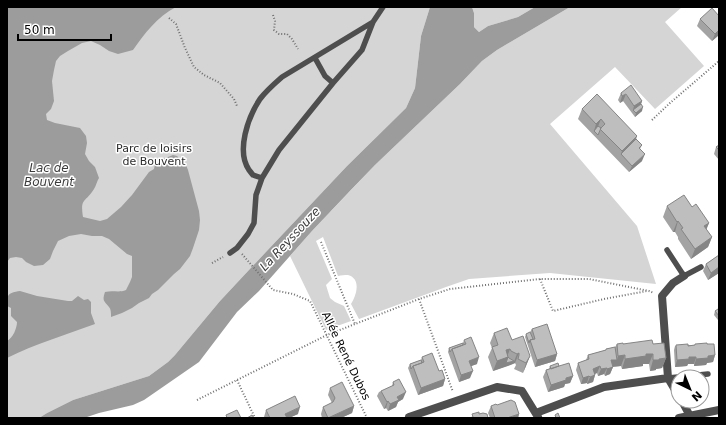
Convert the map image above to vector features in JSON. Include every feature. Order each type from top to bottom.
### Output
[{"type":"street","points":[[670,381],[668,378],[662,296],[672,283],[684,276]]},
{"type":"street","points":[[409,417],[497,387],[522,391],[537,415],[604,387],[668,378]]},
{"type":"street","points":[[679,418],[691,417],[719,410]]},
{"type":"lane","points":[[230,253],[237,248],[248,234],[254,223],[256,195],[262,178],[279,150],[333,83],[362,50],[373,22],[383,7]]},
{"type":"lane","points":[[262,178],[252,174],[246,166],[243,154],[245,134],[252,114],[260,99],[282,78],[373,22]]},
{"type":"lane","points":[[315,58],[326,76],[333,83]]},
{"type":"lane","points":[[667,250],[684,276],[701,267]]},
{"type":"path","points":[[273,15],[275,21],[274,30],[279,34],[287,34],[298,49]]},
{"type":"path","points":[[169,18],[176,24],[194,67],[204,75],[220,83],[234,99],[237,106]]},
{"type":"path","points":[[652,120],[719,61]]},
{"type":"path","points":[[321,242],[355,324]]},
{"type":"path","points":[[212,263],[230,253]]},
{"type":"path","name":"Allée René Dubos","points":[[250,264],[273,290],[293,294],[310,301],[367,418]]},
{"type":"path","points":[[197,400],[327,336],[419,299],[450,289],[540,279],[589,280],[649,291],[662,296]]},
{"type":"path","points":[[540,279],[553,311],[604,299],[649,291]]},
{"type":"path","points":[[419,299],[456,400]]},
{"type":"path","points":[[236,380],[254,418]]},
{"type":"green space","name":"Parc de loisirs de Bouvent","points":[[7,7],[430,7],[421,36],[415,88],[406,108],[347,166],[248,271],[220,301],[168,362],[149,376],[73,400],[39,418],[7,418]]},
{"type":"green space","points":[[472,7],[535,7],[518,17],[488,26],[479,32],[474,27],[474,13]]},
{"type":"green space","points":[[570,7],[682,7],[665,22],[704,66],[655,109],[615,67],[550,124],[637,226],[656,284],[550,273],[469,279],[359,319],[351,304],[355,297],[357,288],[355,280],[348,275],[338,276],[323,237],[316,241],[332,279],[326,285],[330,298],[344,306],[351,321],[326,330],[290,256],[375,165],[482,61],[497,50]]},
{"type":"water","name":"Lac de Bouvent","points":[[7,7],[176,7],[157,21],[133,50],[118,54],[109,51],[91,41],[82,43],[60,56],[56,61],[54,70],[52,81],[54,101],[51,109],[46,114],[47,120],[80,128],[86,136],[87,143],[85,154],[95,167],[99,178],[94,189],[83,203],[83,217],[100,221],[107,219],[132,195],[149,172],[154,169],[158,160],[173,155],[177,156],[186,165],[199,211],[199,230],[190,256],[180,269],[149,298],[122,313],[111,317],[110,309],[104,299],[105,292],[126,290],[132,277],[132,256],[127,254],[109,239],[102,236],[81,234],[69,236],[58,241],[50,259],[43,265],[34,266],[22,258],[16,257],[10,258],[7,262]]},
{"type":"water","name":"La Reyssouze","points":[[430,7],[472,7],[474,13],[474,27],[479,32],[488,26],[518,17],[535,7],[570,7],[497,50],[482,61],[375,165],[312,231],[259,291],[237,312],[199,362],[144,400],[133,405],[84,418],[39,418],[73,400],[149,376],[175,355],[220,301],[248,271],[347,166],[406,108],[415,88],[421,36]]},
{"type":"water","points":[[20,291],[37,296],[68,301],[72,301],[78,296],[84,300],[88,299],[91,302],[91,313],[95,324],[39,344],[7,358],[7,341],[14,333],[17,322],[11,316],[11,308],[7,306],[7,299],[11,293]]},
{"type":"building","points":[[712,8],[719,16],[719,30],[715,34],[700,19]]},
{"type":"building","points":[[631,85],[642,101],[634,106],[626,94],[622,96],[621,93]]},
{"type":"building","points":[[597,94],[637,136],[622,151],[600,129],[605,124],[601,119],[596,124],[582,109]]},
{"type":"building","points":[[641,104],[643,107],[636,113],[633,110]]},
{"type":"building","points":[[598,126],[601,128],[598,135],[594,131]]},
{"type":"building","points":[[636,139],[642,145],[639,148],[645,154],[632,166],[621,154]]},
{"type":"building","points":[[684,195],[692,207],[696,204],[709,223],[704,226],[712,237],[695,249],[681,229],[683,228],[678,221],[677,222],[667,206]]},
{"type":"building","points":[[719,255],[719,267],[711,273],[706,264]]},
{"type":"building","points":[[718,309],[719,310],[719,316],[715,311]]},
{"type":"building","points":[[547,324],[557,354],[537,360],[530,340],[535,339],[532,329]]},
{"type":"building","points":[[507,328],[512,340],[523,336],[530,356],[526,363],[518,359],[519,353],[517,354],[510,349],[506,350],[508,357],[497,361],[492,347],[498,345],[494,333]]},
{"type":"building","points":[[530,332],[533,339],[530,340],[529,343],[526,334]]},
{"type":"building","points":[[471,337],[479,357],[469,361],[473,371],[461,375],[452,349],[466,344],[464,340]]},
{"type":"building","points":[[652,340],[653,344],[664,343],[666,358],[653,360],[653,354],[646,354],[646,356],[625,359],[625,355],[618,356],[617,344]]},
{"type":"building","points":[[463,343],[463,345],[452,349],[450,352],[449,348]]},
{"type":"building","points":[[707,343],[714,344],[715,355],[708,356],[708,358],[696,359],[696,357],[689,357],[689,359],[677,360],[676,345],[688,344],[688,346]]},
{"type":"building","points":[[615,347],[617,360],[611,360],[613,367],[601,369],[600,366],[593,369],[595,375],[583,378],[578,363],[589,359],[588,355]]},
{"type":"building","points":[[432,353],[439,371],[442,370],[445,379],[421,388],[413,366],[424,362],[422,357]]},
{"type":"building","points":[[508,357],[509,358],[514,361],[506,363]]},
{"type":"building","points":[[421,360],[422,363],[413,366],[411,369],[410,364]]},
{"type":"building","points":[[558,363],[559,366],[551,369],[550,366]]},
{"type":"building","points":[[569,363],[573,376],[551,385],[546,370]]},
{"type":"building","points":[[399,379],[406,392],[397,397],[399,400],[390,404],[388,401],[387,402],[381,391],[394,385],[393,382]]},
{"type":"building","points":[[342,382],[354,406],[328,418],[323,407],[333,402],[335,398],[330,388]]},
{"type":"building","points":[[295,396],[300,407],[285,414],[287,418],[270,418],[266,410]]},
{"type":"building","points":[[511,400],[515,402],[519,414],[507,418],[495,418],[491,406]]},
{"type":"building","points":[[237,410],[241,418],[227,418],[226,415]]},
{"type":"building","points":[[479,412],[479,414],[487,414],[488,418],[469,418],[473,417],[472,414]]},
{"type":"building","points":[[558,413],[560,418],[556,418],[555,415]]},
{"type":"building","points":[[252,415],[254,418],[247,418]]}]
